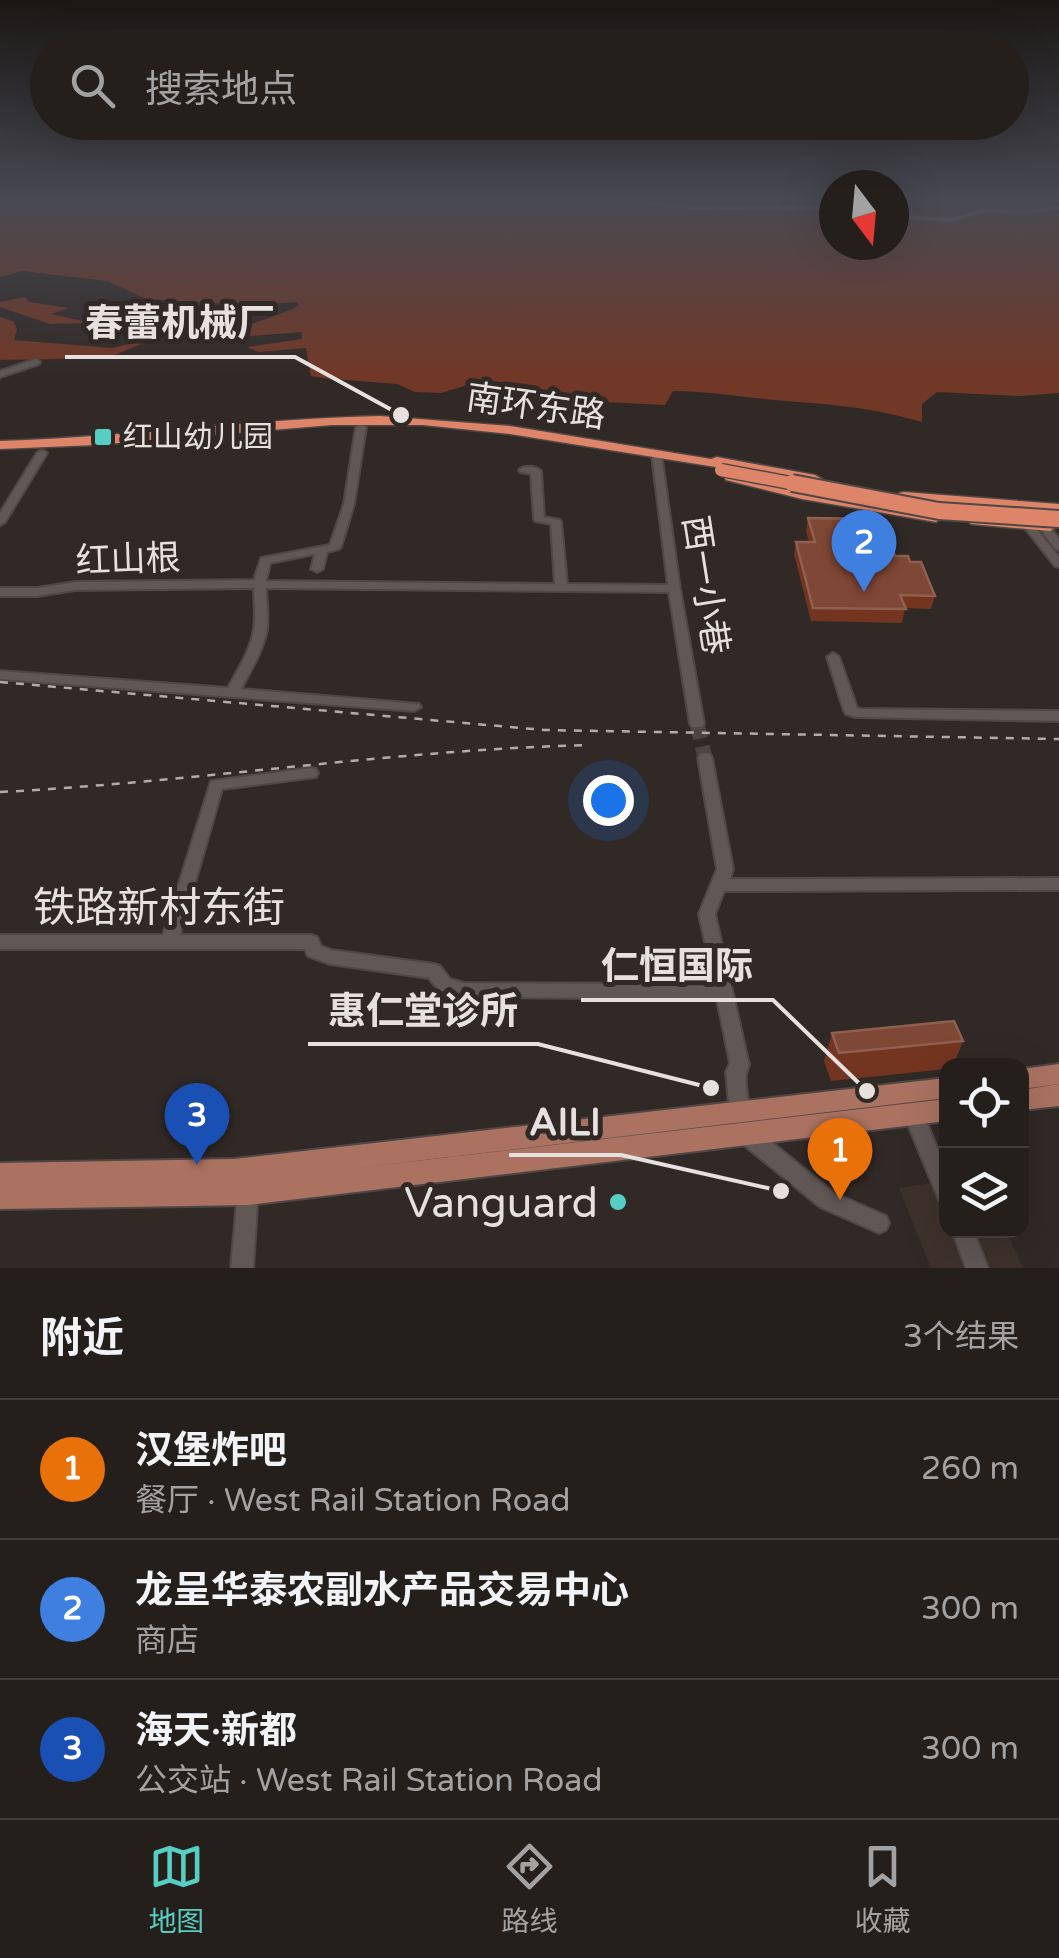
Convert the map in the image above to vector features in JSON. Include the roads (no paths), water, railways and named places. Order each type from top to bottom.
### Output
[{"type":"highway","name":"南环东路","points":[[0,453],[383,420],[445,424],[724,468],[939,511],[1044,517]]},
{"type":"highway","name":"南环东路","points":[[0,445],[44,449],[361,426],[440,430],[658,458]]},
{"type":"highway","points":[[694,464],[868,507],[1044,517]]},
{"type":"main road","points":[[1029,1077],[1059,1074]]},
{"type":"main road","points":[[910,1104],[939,1091]]},
{"type":"main road","points":[[1029,1099],[1059,1094]]},
{"type":"main road","points":[[0,1197],[248,1182],[910,1104],[939,1109]]},
{"type":"main road","points":[[0,1174],[248,1182]]},
{"type":"street","points":[[0,374],[36,362]]},
{"type":"street","points":[[232,694],[255,650],[261,624],[257,584],[266,560],[336,547],[350,504],[361,426]]},
{"type":"street","points":[[0,522],[41,460],[44,449]]},
{"type":"street","name":"西一小巷","points":[[658,458],[674,590],[698,724]]},
{"type":"street","points":[[524,470],[536,471],[539,519],[556,522],[561,588]]},
{"type":"street","points":[[1044,517],[1059,547]]},
{"type":"street","points":[[1044,517],[1059,564]]},
{"type":"street","points":[[317,569],[322,549]]},
{"type":"street","name":"红山根","points":[[0,592],[75,586],[257,584],[674,590]]},
{"type":"street","points":[[833,658],[850,711],[860,714],[1059,716]]},
{"type":"street","points":[[0,675],[414,707]]},
{"type":"street","points":[[705,758],[725,869],[724,885],[708,903],[708,914],[740,1065],[735,1072],[743,1124],[827,1200],[879,1223]]},
{"type":"street","points":[[170,940],[216,786],[310,773]]},
{"type":"street","points":[[724,885],[1059,884]]},
{"type":"street","name":"铁路新村东街","points":[[0,942],[311,942],[314,951],[330,957],[434,971],[444,985],[464,990],[722,992]]},
{"type":"street","points":[[910,1104],[939,1176]]},
{"type":"street","points":[[242,1268],[248,1182]]},
{"type":"street","points":[[965,1238],[977,1268]]},
{"type":"tunnel","points":[[697,724],[705,758]]},
{"type":"railway","points":[[0,682],[544,730],[1059,739]]},
{"type":"railway","points":[[0,792],[441,753],[588,745]]},
{"type":"place","name":"春蕾机械厂","points":[[401,415]]},
{"type":"place","name":"红山幼儿园","points":[[103,437]]},
{"type":"place","name":"龙呈华泰农副水产品交易中心","points":[[864,592]]},
{"type":"place","name":"惠仁堂诊所","points":[[711,1088]]},
{"type":"place","name":"仁恒国际","points":[[867,1091]]},
{"type":"place","name":"海天·新都","points":[[197,1165]]},
{"type":"place","name":"AILI","points":[[781,1191]]},
{"type":"place","name":"汉堡炸吧","points":[[840,1200]]},
{"type":"place","name":"Vanguard","points":[[618,1202]]}]
